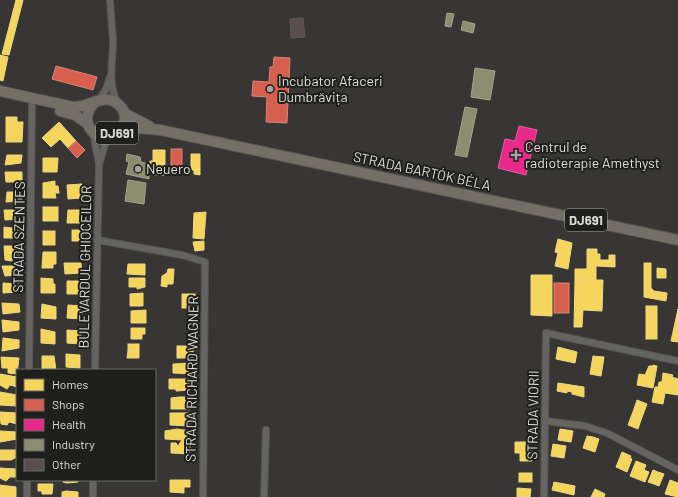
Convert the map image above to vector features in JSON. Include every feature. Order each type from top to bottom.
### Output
[{"type":"main road","name":"DJ691","points":[[0,91],[73,107],[106,99],[119,104],[124,113],[125,119],[120,130],[111,136],[105,137],[90,129],[75,115],[0,97]]},
{"type":"main road","name":"DJ691","points":[[90,129],[87,112],[96,101]]},
{"type":"main road","name":"STRADA BARTÓK BÉLA","points":[[124,113],[136,120],[160,130]]},
{"type":"main road","name":"STRADA BARTÓK BÉLA","points":[[120,130],[146,128],[160,130],[678,240]]},
{"type":"street","points":[[110,0],[113,43],[111,74],[114,93],[119,104]]},
{"type":"street","points":[[96,101],[106,89],[111,74]]},
{"type":"street","name":"STRADA SZENTES","points":[[28,369],[32,105]]},
{"type":"street","name":"BULEVARDUL GHIOCEILOR","points":[[90,129],[99,164]]},
{"type":"street","name":"BULEVARDUL GHIOCEILOR","points":[[95,369],[99,164],[105,144],[111,136]]},
{"type":"street","name":"STRADA RICHARD WAGNER","points":[[97,240],[182,255],[205,262],[203,497]]},
{"type":"street","name":"STRADA VIORII","points":[[544,497],[546,333],[678,361]]},
{"type":"street","points":[[546,420],[585,426],[607,433],[678,470]]},
{"type":"street","points":[[264,497],[266,430]]},
{"type":"street","points":[[27,481],[27,497]]},
{"type":"street","points":[[93,481],[93,497]]},
{"type":"building: Homes","points":[[16,0],[23,0],[9,55],[2,54]]},
{"type":"building: Homes","points":[[0,55],[8,57],[3,81],[0,80]]},
{"type":"building: Homes","points":[[6,117],[17,117],[17,122],[23,122],[22,142],[6,142]]},
{"type":"building: Homes","points":[[59,122],[76,141],[68,148],[60,139],[51,147],[42,138]]},
{"type":"building: Homes","points":[[153,150],[165,150],[165,175],[154,175],[154,170],[150,170],[150,161],[153,161]]},
{"type":"building: Homes","points":[[191,154],[200,154],[200,175],[194,174],[194,170],[191,170]]},
{"type":"building: Homes","points":[[7,155],[22,155],[21,163],[5,165]]},
{"type":"building: Homes","points":[[43,158],[58,158],[57,172],[43,172]]},
{"type":"building: Homes","points":[[5,172],[22,172],[22,182],[6,182]]},
{"type":"building: Homes","points":[[55,181],[55,186],[58,186],[59,193],[55,193],[56,198],[43,198],[43,183]]},
{"type":"building: Homes","points":[[82,184],[82,198],[68,199],[67,185]]},
{"type":"building: Homes","points":[[7,192],[21,192],[22,201],[6,202]]},
{"type":"building: Homes","points":[[43,207],[58,207],[58,221],[43,221]]},
{"type":"building: Homes","points":[[4,210],[20,210],[21,219],[5,220]]},
{"type":"building: Homes","points":[[68,210],[83,210],[82,223],[67,223]]},
{"type":"building: Homes","points":[[206,212],[204,239],[193,238],[194,213]]},
{"type":"building: Homes","points":[[4,227],[20,229],[19,238],[4,238]]},
{"type":"building: Homes","points":[[72,230],[82,230],[82,241],[72,241]]},
{"type":"building: Homes","points":[[43,231],[55,231],[55,245],[43,245]]},
{"type":"building: Homes","points":[[558,239],[572,243],[568,269],[555,266],[558,253],[555,252]]},
{"type":"building: Homes","points":[[204,241],[204,250],[195,251],[193,242]]},
{"type":"building: Homes","points":[[4,246],[20,246],[19,257],[13,256],[12,261],[5,260]]},
{"type":"building: Homes","points":[[587,249],[597,249],[597,254],[600,254],[600,260],[609,260],[609,255],[615,255],[615,267],[596,266],[596,280],[575,280],[575,269],[587,269]]},
{"type":"building: Homes","points":[[43,252],[56,252],[56,264],[53,264],[53,268],[42,268]]},
{"type":"building: Homes","points":[[64,263],[81,263],[82,273],[65,274]]},
{"type":"building: Homes","points":[[644,263],[651,263],[651,288],[654,291],[667,293],[666,301],[644,297]]},
{"type":"building: Homes","points":[[128,264],[145,264],[145,275],[127,274]]},
{"type":"building: Homes","points":[[2,266],[19,266],[18,275],[5,276]]},
{"type":"building: Homes","points":[[657,268],[666,269],[666,278],[657,278]]},
{"type":"building: Homes","points":[[168,269],[174,269],[173,284],[167,284],[167,287],[161,286],[162,276],[167,273]]},
{"type":"building: Homes","points":[[531,275],[552,275],[552,316],[531,315]]},
{"type":"building: Homes","points":[[41,278],[53,279],[53,284],[55,284],[55,293],[41,293]]},
{"type":"building: Homes","points":[[129,278],[145,278],[145,287],[137,289],[137,287],[129,287]]},
{"type":"building: Homes","points":[[575,280],[603,280],[602,311],[583,310],[582,327],[574,327]]},
{"type":"building: Homes","points":[[67,281],[82,281],[81,294],[67,294]]},
{"type":"building: Homes","points":[[3,283],[20,284],[19,292],[3,293]]},
{"type":"building: Homes","points":[[143,293],[143,306],[130,306],[130,294]]},
{"type":"building: Homes","points":[[182,294],[195,294],[195,308],[182,308]]},
{"type":"building: Homes","points":[[2,303],[19,304],[20,312],[3,314]]},
{"type":"building: Homes","points":[[42,304],[56,307],[56,319],[41,318]]},
{"type":"building: Homes","points":[[68,305],[82,306],[82,319],[67,318]]},
{"type":"building: Homes","points":[[646,306],[657,306],[657,339],[646,339]]},
{"type":"building: Homes","points":[[678,309],[678,342],[671,341]]},
{"type":"building: Homes","points":[[146,310],[146,323],[131,323],[131,311]]},
{"type":"building: Homes","points":[[2,320],[19,322],[19,330],[3,332]]},
{"type":"building: Homes","points":[[131,328],[145,328],[145,334],[142,334],[142,339],[131,339]]},
{"type":"building: Homes","points":[[41,329],[55,332],[55,344],[41,343]]},
{"type":"building: Homes","points":[[67,330],[81,331],[81,344],[67,343]]},
{"type":"building: Homes","points":[[3,338],[19,340],[19,348],[2,351]]},
{"type":"building: Homes","points":[[128,344],[139,344],[139,351],[128,351]]},
{"type":"building: Homes","points":[[177,346],[193,346],[193,358],[177,358]]},
{"type":"building: Homes","points":[[558,347],[577,352],[575,363],[556,359]]},
{"type":"building: Homes","points":[[128,351],[139,351],[139,358],[127,358]]},
{"type":"building: Homes","points":[[66,354],[80,355],[80,368],[66,367]]},
{"type":"building: Homes","points":[[42,356],[54,356],[56,369],[42,369]]},
{"type":"building: Homes","points":[[593,356],[604,357],[601,376],[590,374]]},
{"type":"building: Homes","points":[[1,357],[19,358],[16,374],[8,373],[8,368],[2,368]]},
{"type":"building: Homes","points":[[191,363],[192,368],[173,369],[173,364]]},
{"type":"building: Homes","points":[[649,366],[657,366],[653,388],[637,385],[639,374],[645,375]]},
{"type":"building: Homes","points":[[192,368],[192,374],[173,373],[173,369]]},
{"type":"building: Homes","points":[[663,373],[673,375],[672,377],[678,379],[678,395],[665,393],[663,404],[652,402],[655,387],[658,387],[659,382],[662,382]]},
{"type":"building: Homes","points":[[0,374],[16,377],[16,387],[10,385],[7,389],[0,385]]},
{"type":"building: Homes","points":[[169,379],[191,379],[191,390],[176,391],[176,389],[169,389]]},
{"type":"building: Homes","points":[[558,383],[584,387],[584,397],[572,394],[572,392],[567,391],[567,393],[557,391]]},
{"type":"building: Homes","points":[[0,392],[16,395],[16,406],[0,405]]},
{"type":"building: Homes","points":[[191,397],[191,409],[171,409],[171,398]]},
{"type":"building: Homes","points":[[637,400],[647,404],[644,412],[634,409]]},
{"type":"building: Homes","points":[[634,409],[644,412],[641,420],[631,417]]},
{"type":"building: Homes","points":[[0,412],[16,413],[16,424],[9,422],[7,425],[1,424]]},
{"type":"building: Homes","points":[[170,413],[190,413],[190,426],[170,425]]},
{"type":"building: Homes","points":[[631,417],[641,420],[638,429],[628,425]]},
{"type":"building: Homes","points":[[177,429],[190,431],[190,454],[171,453],[171,443],[176,443],[178,446],[182,440],[165,439],[165,431]]},
{"type":"building: Homes","points":[[560,429],[573,431],[571,442],[558,440]]},
{"type":"building: Homes","points":[[0,431],[16,432],[16,439],[0,442]]},
{"type":"building: Homes","points":[[587,436],[593,437],[589,450],[583,448]]},
{"type":"building: Homes","points":[[593,437],[599,439],[595,452],[589,450]]},
{"type":"building: Homes","points":[[515,442],[530,442],[529,449],[532,450],[532,461],[520,461],[520,453],[515,453]]},
{"type":"building: Homes","points":[[553,444],[566,446],[565,452],[552,450]]},
{"type":"building: Homes","points":[[0,450],[16,450],[16,458],[11,460],[0,460]]},
{"type":"building: Homes","points":[[552,450],[565,452],[564,458],[551,456]]},
{"type":"building: Homes","points":[[622,452],[631,456],[630,458],[632,459],[627,472],[616,467]]},
{"type":"building: Homes","points":[[636,461],[646,465],[644,470],[649,472],[645,482],[630,476]]},
{"type":"building: Homes","points":[[0,468],[16,469],[16,477],[10,477],[6,481],[0,478]]},
{"type":"building: Homes","points":[[653,470],[658,472],[654,484],[648,482]]},
{"type":"building: Homes","points":[[658,472],[664,474],[659,486],[654,484]]},
{"type":"building: Homes","points":[[519,473],[532,473],[532,482],[519,482]]},
{"type":"building: Homes","points":[[170,480],[190,480],[190,487],[184,487],[184,493],[170,492]]},
{"type":"building: Homes","points":[[670,480],[678,483],[678,497],[665,494]]},
{"type":"building: Homes","points":[[63,481],[78,481],[67,483]]},
{"type":"building: Homes","points":[[554,482],[575,486],[574,495],[552,490]]},
{"type":"building: Homes","points":[[38,484],[53,484],[52,494],[42,494],[42,491],[38,491]]},
{"type":"building: Homes","points":[[0,485],[16,487],[16,497],[0,497]]},
{"type":"building: Homes","points":[[517,488],[531,489],[530,497],[517,497]]},
{"type":"building: Homes","points":[[595,489],[605,494],[604,497],[591,497]]},
{"type":"building: Homes","points":[[62,492],[78,492],[78,497],[62,497]]},
{"type":"building: Shops","name":"Incubator Afaceri Dumbrăvița","points":[[274,57],[290,58],[287,123],[266,122],[267,97],[252,96],[253,81],[269,82],[270,67],[273,67]]},
{"type":"building: Shops","points":[[56,66],[97,77],[93,90],[52,79]]},
{"type":"building: Shops","points":[[76,141],[85,150],[77,158],[68,148]]},
{"type":"building: Shops","points":[[171,149],[182,149],[182,170],[171,170]]},
{"type":"building: Shops","points":[[554,283],[569,283],[569,313],[554,313]]},
{"type":"building: Health","name":"Centrul de radioterapie Amethyst","points":[[519,126],[537,130],[526,175],[498,168],[505,139],[515,141]]},
{"type":"building: Industry","points":[[447,13],[454,14],[451,27],[445,26]]},
{"type":"building: Industry","points":[[463,21],[475,24],[473,33],[461,30]]},
{"type":"building: Industry","points":[[475,68],[495,71],[490,100],[471,97]]},
{"type":"building: Industry","points":[[465,107],[477,109],[467,157],[455,155]]},
{"type":"building: Industry","name":"Neuero","points":[[127,154],[140,157],[141,162],[149,164],[149,179],[126,174],[129,162],[126,161]]},
{"type":"building: Industry","points":[[128,180],[146,183],[144,204],[125,201]]},
{"type":"building: Other","points":[[303,18],[305,37],[291,38],[290,19]]},
{"type":"place","name":"Incubator Afaceri Dumbrăvița","points":[[270,89]]},
{"type":"place","name":"Centrul de radioterapie Amethyst","points":[[516,155]]},
{"type":"place","name":"Neuero","points":[[138,169]]}]
